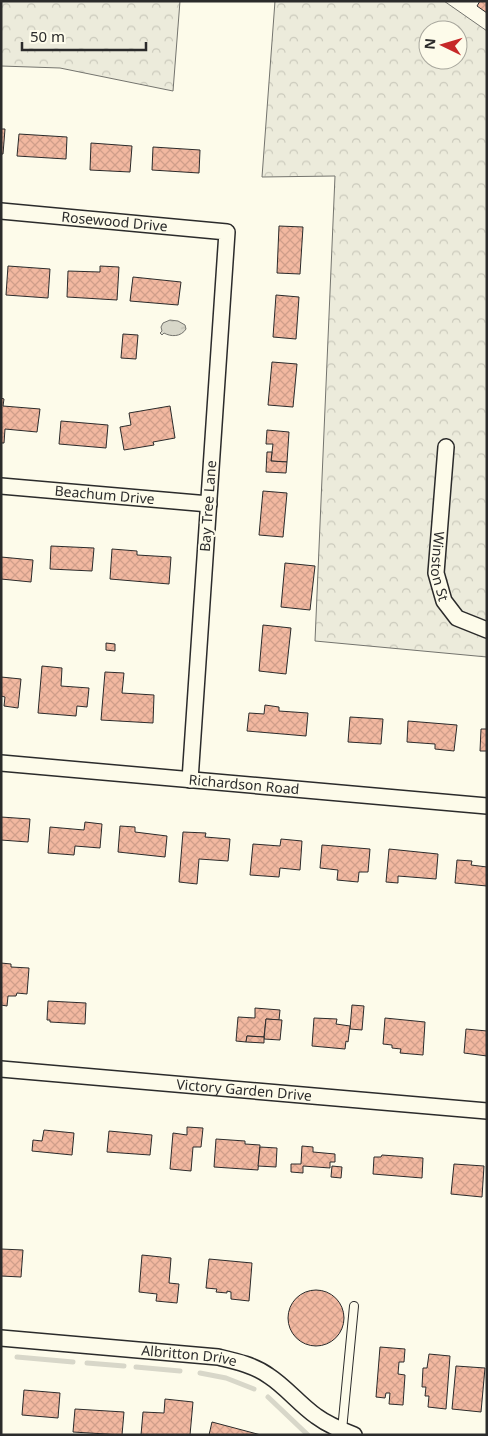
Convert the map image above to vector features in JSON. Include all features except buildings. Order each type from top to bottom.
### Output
[{"type":"street","name":"Rosewood Drive","points":[[1,212],[227,232]]},
{"type":"street","name":"Bay Tree Lane","points":[[190,780],[227,232]]},
{"type":"street","name":"Winston St","points":[[446,448],[436,574],[444,601],[457,618],[487,630]]},
{"type":"street","name":"Beachum Drive","points":[[1,486],[208,504]]},
{"type":"street","name":"Richardson Road","points":[[1,763],[487,806]]},
{"type":"street","name":"Victory Garden Drive","points":[[1,1069],[487,1111]]},
{"type":"street","name":"Albritton Drive","points":[[1,1338],[218,1357],[268,1374],[315,1416],[348,1432]]},
{"type":"lane","points":[[348,1432],[354,1306]]},
{"type":"green space","points":[[1,1],[180,1],[173,91],[60,68],[1,66]]},
{"type":"green space","points":[[275,1],[444,1],[487,31],[487,657],[315,641],[335,176],[262,177]]},
{"type":"water","points":[[170,320],[178,321],[185,325],[186,329],[184,332],[173,336],[164,333],[162,335],[160,333],[163,323]]},
{"type":"waterway","points":[[17,1357],[73,1362]]},
{"type":"waterway","points":[[87,1363],[124,1366]]},
{"type":"waterway","points":[[136,1367],[180,1371]]},
{"type":"waterway","points":[[200,1373],[226,1378],[254,1389]]},
{"type":"waterway","points":[[268,1397],[308,1435]]}]
